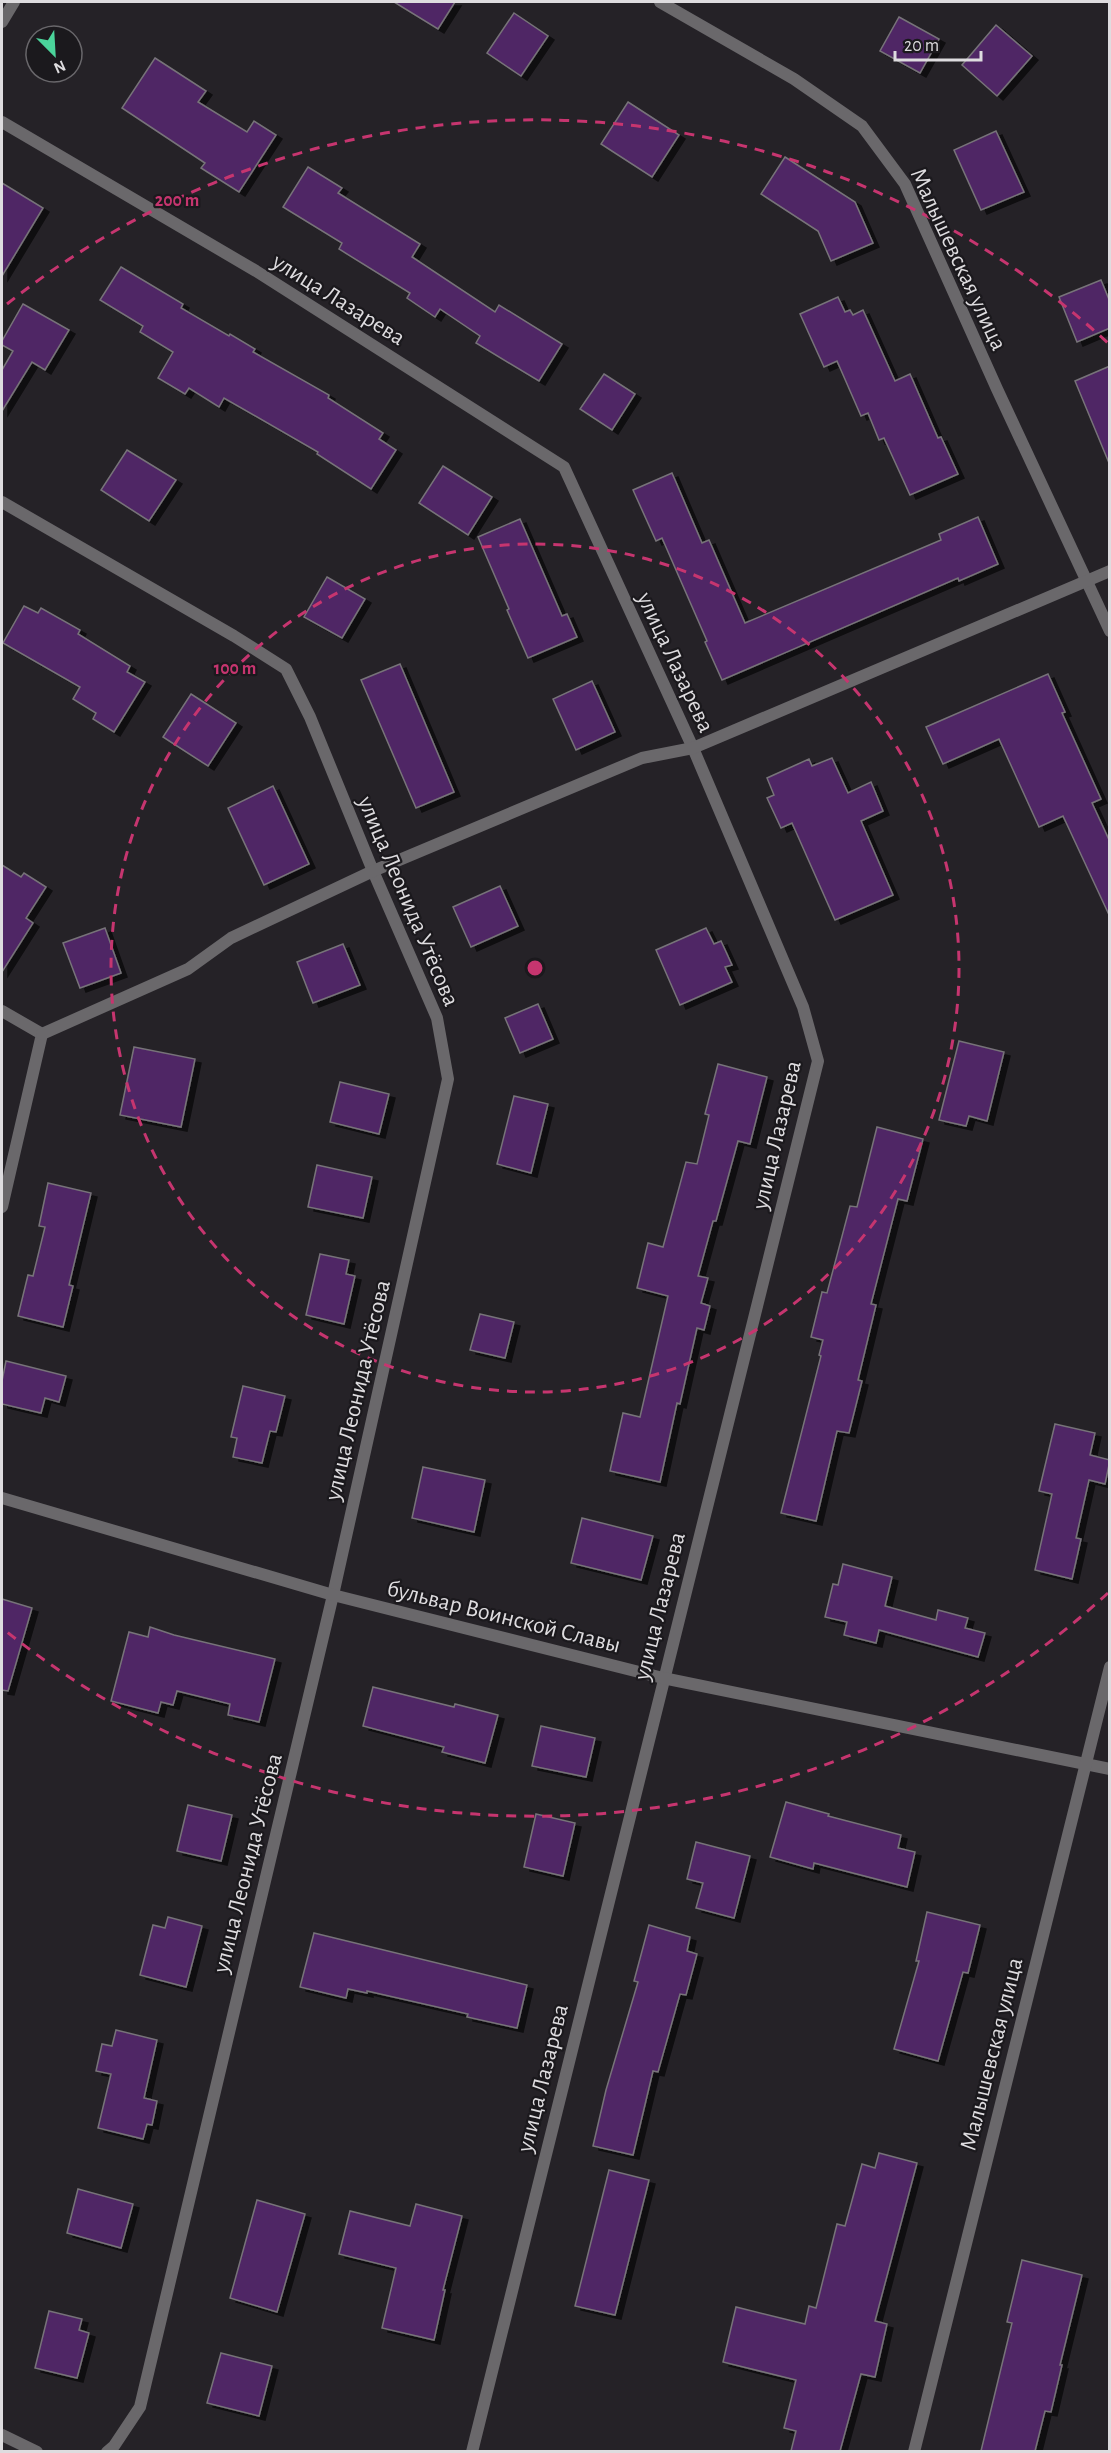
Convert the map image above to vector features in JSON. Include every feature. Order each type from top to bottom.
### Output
[{"type":"street","points":[[2,22],[14,2]]},
{"type":"street","name":"Малышевская улица","points":[[660,2],[794,79],[862,126],[905,184],[997,389],[1110,631]]},
{"type":"street","name":"улица Лазарева","points":[[2,122],[256,271],[564,467],[693,748],[803,1007],[818,1061],[472,2451]]},
{"type":"street","name":"улица Леонида Утёсова","points":[[2,502],[234,636],[286,669],[310,717],[373,872],[437,1018],[448,1079],[333,1595],[140,2407],[114,2446],[106,2451]]},
{"type":"street","points":[[42,1034],[188,969],[231,938],[373,872],[642,758],[693,748],[1110,571]]},
{"type":"street","points":[[2,1011],[42,1034]]},
{"type":"street","points":[[2,1207],[42,1034]]},
{"type":"street","name":"бульвар Воинской Славы","points":[[2,1498],[333,1595],[663,1678],[1110,1769]]},
{"type":"street","name":"Малышевская улица","points":[[914,2451],[1110,1667]]},
{"type":"street","points":[[2,2435],[37,2451]]},
{"type":"building","points":[[394,2],[455,2],[438,29]]},
{"type":"building","points":[[514,13],[548,36],[521,76],[487,53]]},
{"type":"building","points":[[899,17],[939,39],[920,73],[880,51]]},
{"type":"building","points":[[996,25],[1032,56],[997,96],[962,65]]},
{"type":"building","points":[[155,58],[206,91],[198,102],[247,132],[254,121],[276,135],[239,192],[201,168],[205,163],[122,108]]},
{"type":"building","points":[[628,102],[679,135],[652,177],[601,144]]},
{"type":"building","points":[[996,131],[1024,192],[981,210],[954,150]]},
{"type":"building","points":[[785,157],[855,202],[873,243],[831,261],[818,231],[761,194]]},
{"type":"building","points":[[308,167],[342,188],[338,193],[420,244],[412,257],[495,312],[499,305],[562,344],[539,381],[476,343],[480,336],[440,309],[435,317],[407,298],[410,293],[339,249],[342,243],[283,207]]},
{"type":"building","points":[[2,183],[43,208],[2,276]]},
{"type":"building","points":[[121,267],[183,304],[181,308],[229,336],[230,334],[255,349],[253,352],[329,395],[328,398],[383,433],[379,439],[396,450],[371,489],[317,454],[318,452],[224,398],[219,407],[189,388],[185,394],[158,378],[173,352],[140,332],[143,326],[100,300]]},
{"type":"building","points":[[1101,280],[1110,302],[1110,328],[1077,342],[1059,297]]},
{"type":"building","points":[[838,297],[845,312],[850,310],[853,315],[863,310],[895,381],[910,374],[938,438],[941,437],[958,474],[910,495],[884,438],[879,440],[868,413],[861,416],[837,361],[824,367],[800,314]]},
{"type":"building","points":[[23,304],[69,330],[45,370],[32,362],[2,411],[2,370],[13,351],[2,345],[2,341]]},
{"type":"building","points":[[1110,366],[1110,462],[1109,463],[1075,381]]},
{"type":"building","points":[[604,374],[635,394],[612,430],[580,409]]},
{"type":"building","points":[[127,450],[176,480],[149,521],[101,490]]},
{"type":"building","points":[[443,466],[492,497],[468,535],[419,503]]},
{"type":"building","points":[[672,473],[702,543],[709,540],[745,623],[941,540],[939,534],[978,517],[998,564],[959,581],[958,578],[722,680],[662,538],[656,541],[633,490]]},
{"type":"building","points":[[520,519],[562,616],[567,614],[577,637],[528,658],[478,537]]},
{"type":"building","points":[[327,577],[365,599],[342,638],[304,617]]},
{"type":"building","points":[[24,606],[38,613],[41,608],[80,630],[78,634],[130,666],[127,672],[145,682],[114,732],[93,719],[96,713],[73,699],[80,687],[3,643]]},
{"type":"building","points":[[400,664],[454,792],[416,808],[361,680]]},
{"type":"building","points":[[1048,674],[1065,712],[1062,713],[1101,799],[1092,803],[1110,842],[1110,917],[1063,816],[1039,827],[999,739],[943,764],[926,727]]},
{"type":"building","points":[[592,681],[615,732],[576,750],[553,699]]},
{"type":"building","points":[[191,694],[236,723],[208,766],[163,737]]},
{"type":"building","points":[[832,758],[848,793],[871,782],[883,811],[861,821],[893,895],[835,920],[792,823],[781,828],[767,798],[774,795],[767,778],[809,759],[812,766]]},
{"type":"building","points":[[273,786],[309,864],[264,885],[228,808]]},
{"type":"building","points":[[2,865],[21,877],[24,873],[46,887],[26,918],[33,923],[2,972]]},
{"type":"building","points":[[500,886],[518,926],[471,947],[453,907]]},
{"type":"building","points":[[105,928],[121,973],[80,988],[63,943]]},
{"type":"building","points":[[706,928],[714,944],[721,941],[732,965],[725,967],[732,982],[680,1005],[656,950]]},
{"type":"building","points":[[343,944],[360,985],[313,1003],[297,962]]},
{"type":"building","points":[[538,1004],[553,1039],[520,1053],[505,1018]]},
{"type":"building","points":[[959,1041],[1004,1052],[987,1121],[969,1116],[966,1126],[939,1120]]},
{"type":"building","points":[[134,1047],[195,1059],[181,1127],[120,1115]]},
{"type":"building","points":[[718,1064],[767,1077],[750,1144],[738,1141],[698,1276],[708,1278],[701,1303],[710,1306],[704,1330],[697,1328],[680,1404],[677,1403],[660,1482],[610,1471],[623,1413],[640,1417],[668,1296],[637,1288],[648,1243],[663,1247],[686,1162],[697,1164],[709,1115],[705,1114]]},
{"type":"building","points":[[340,1082],[389,1094],[379,1134],[330,1122]]},
{"type":"building","points":[[514,1096],[548,1104],[531,1173],[497,1164]]},
{"type":"building","points":[[877,1127],[923,1139],[907,1201],[898,1199],[871,1304],[876,1305],[858,1380],[862,1381],[849,1433],[837,1431],[816,1521],[781,1513],[821,1356],[819,1355],[823,1340],[811,1337],[822,1292],[827,1293],[850,1206],[857,1207]]},
{"type":"building","points":[[317,1165],[372,1177],[363,1218],[308,1207]]},
{"type":"building","points":[[48,1183],[91,1193],[69,1285],[73,1286],[63,1327],[18,1316],[28,1275],[33,1276],[45,1227],[39,1226]]},
{"type":"building","points":[[320,1254],[349,1260],[346,1274],[355,1276],[344,1324],[306,1315]]},
{"type":"building","points":[[480,1314],[514,1322],[505,1358],[470,1350]]},
{"type":"building","points":[[6,1361],[66,1376],[59,1402],[45,1398],[41,1413],[2,1404],[2,1381]]},
{"type":"building","points":[[243,1386],[285,1396],[276,1432],[270,1431],[262,1463],[233,1457],[237,1438],[231,1437]]},
{"type":"building","points":[[1055,1424],[1095,1433],[1090,1455],[1110,1460],[1105,1484],[1089,1480],[1076,1538],[1081,1539],[1072,1579],[1035,1570],[1052,1494],[1039,1491]]},
{"type":"building","points":[[423,1467],[485,1480],[474,1532],[412,1518]]},
{"type":"building","points":[[582,1518],[653,1536],[641,1580],[571,1563]]},
{"type":"building","points":[[843,1564],[892,1577],[885,1606],[936,1620],[938,1610],[968,1618],[965,1628],[985,1633],[978,1657],[879,1630],[876,1643],[844,1635],[847,1622],[825,1617],[833,1584],[838,1585]]},
{"type":"building","points":[[2,1599],[32,1608],[8,1691],[2,1690]]},
{"type":"building","points":[[150,1627],[275,1659],[259,1722],[228,1715],[230,1704],[177,1691],[173,1705],[161,1702],[158,1713],[111,1701],[129,1632],[148,1637]]},
{"type":"building","points":[[373,1687],[454,1707],[455,1704],[498,1715],[485,1763],[442,1752],[444,1747],[363,1726]]},
{"type":"building","points":[[541,1726],[595,1738],[586,1777],[532,1766]]},
{"type":"building","points":[[786,1802],[829,1814],[828,1816],[901,1835],[898,1848],[915,1852],[907,1887],[814,1863],[813,1869],[770,1857]]},
{"type":"building","points":[[188,1805],[232,1815],[221,1861],[177,1851]]},
{"type":"building","points":[[536,1814],[575,1823],[563,1876],[524,1867]]},
{"type":"building","points":[[696,1842],[750,1856],[734,1918],[696,1908],[703,1883],[687,1879]]},
{"type":"building","points":[[927,1912],[980,1925],[968,1973],[963,1972],[938,2061],[894,2049],[919,1961],[916,1961]]},
{"type":"building","points":[[168,1917],[202,1926],[186,1987],[140,1975],[153,1925],[165,1928]]},
{"type":"building","points":[[649,1925],[690,1937],[687,1951],[697,1954],[686,1995],[680,1994],[658,2072],[653,2071],[633,2155],[593,2146],[606,2090],[638,1982],[634,1981]]},
{"type":"building","points":[[314,1933],[527,1985],[517,2028],[467,2017],[468,2014],[367,1991],[367,1993],[348,1989],[346,1998],[300,1987]]},
{"type":"building","points":[[116,2030],[157,2040],[144,2098],[157,2101],[152,2125],[147,2124],[143,2139],[98,2128],[111,2074],[96,2071],[102,2044],[112,2046]]},
{"type":"building","points":[[879,2153],[917,2163],[875,2321],[887,2324],[875,2377],[861,2374],[840,2451],[791,2451],[796,2431],[784,2428],[796,2380],[723,2362],[736,2307],[805,2324],[809,2306],[816,2308],[837,2224],[845,2226],[862,2164],[875,2168]]},
{"type":"building","points":[[609,2170],[649,2180],[615,2315],[575,2306]]},
{"type":"building","points":[[78,2189],[133,2204],[121,2248],[67,2233]]},
{"type":"building","points":[[257,2200],[305,2214],[277,2312],[230,2298]]},
{"type":"building","points":[[416,2204],[462,2216],[443,2290],[445,2290],[434,2340],[382,2328],[396,2268],[339,2254],[350,2211],[410,2226]]},
{"type":"building","points":[[1022,2260],[1082,2275],[1051,2412],[1045,2411],[1035,2451],[981,2451],[1012,2323],[1007,2322]]},
{"type":"building","points":[[49,2311],[82,2319],[79,2330],[89,2333],[77,2378],[35,2368]]},
{"type":"building","points":[[221,2353],[272,2366],[259,2416],[207,2403]]}]
